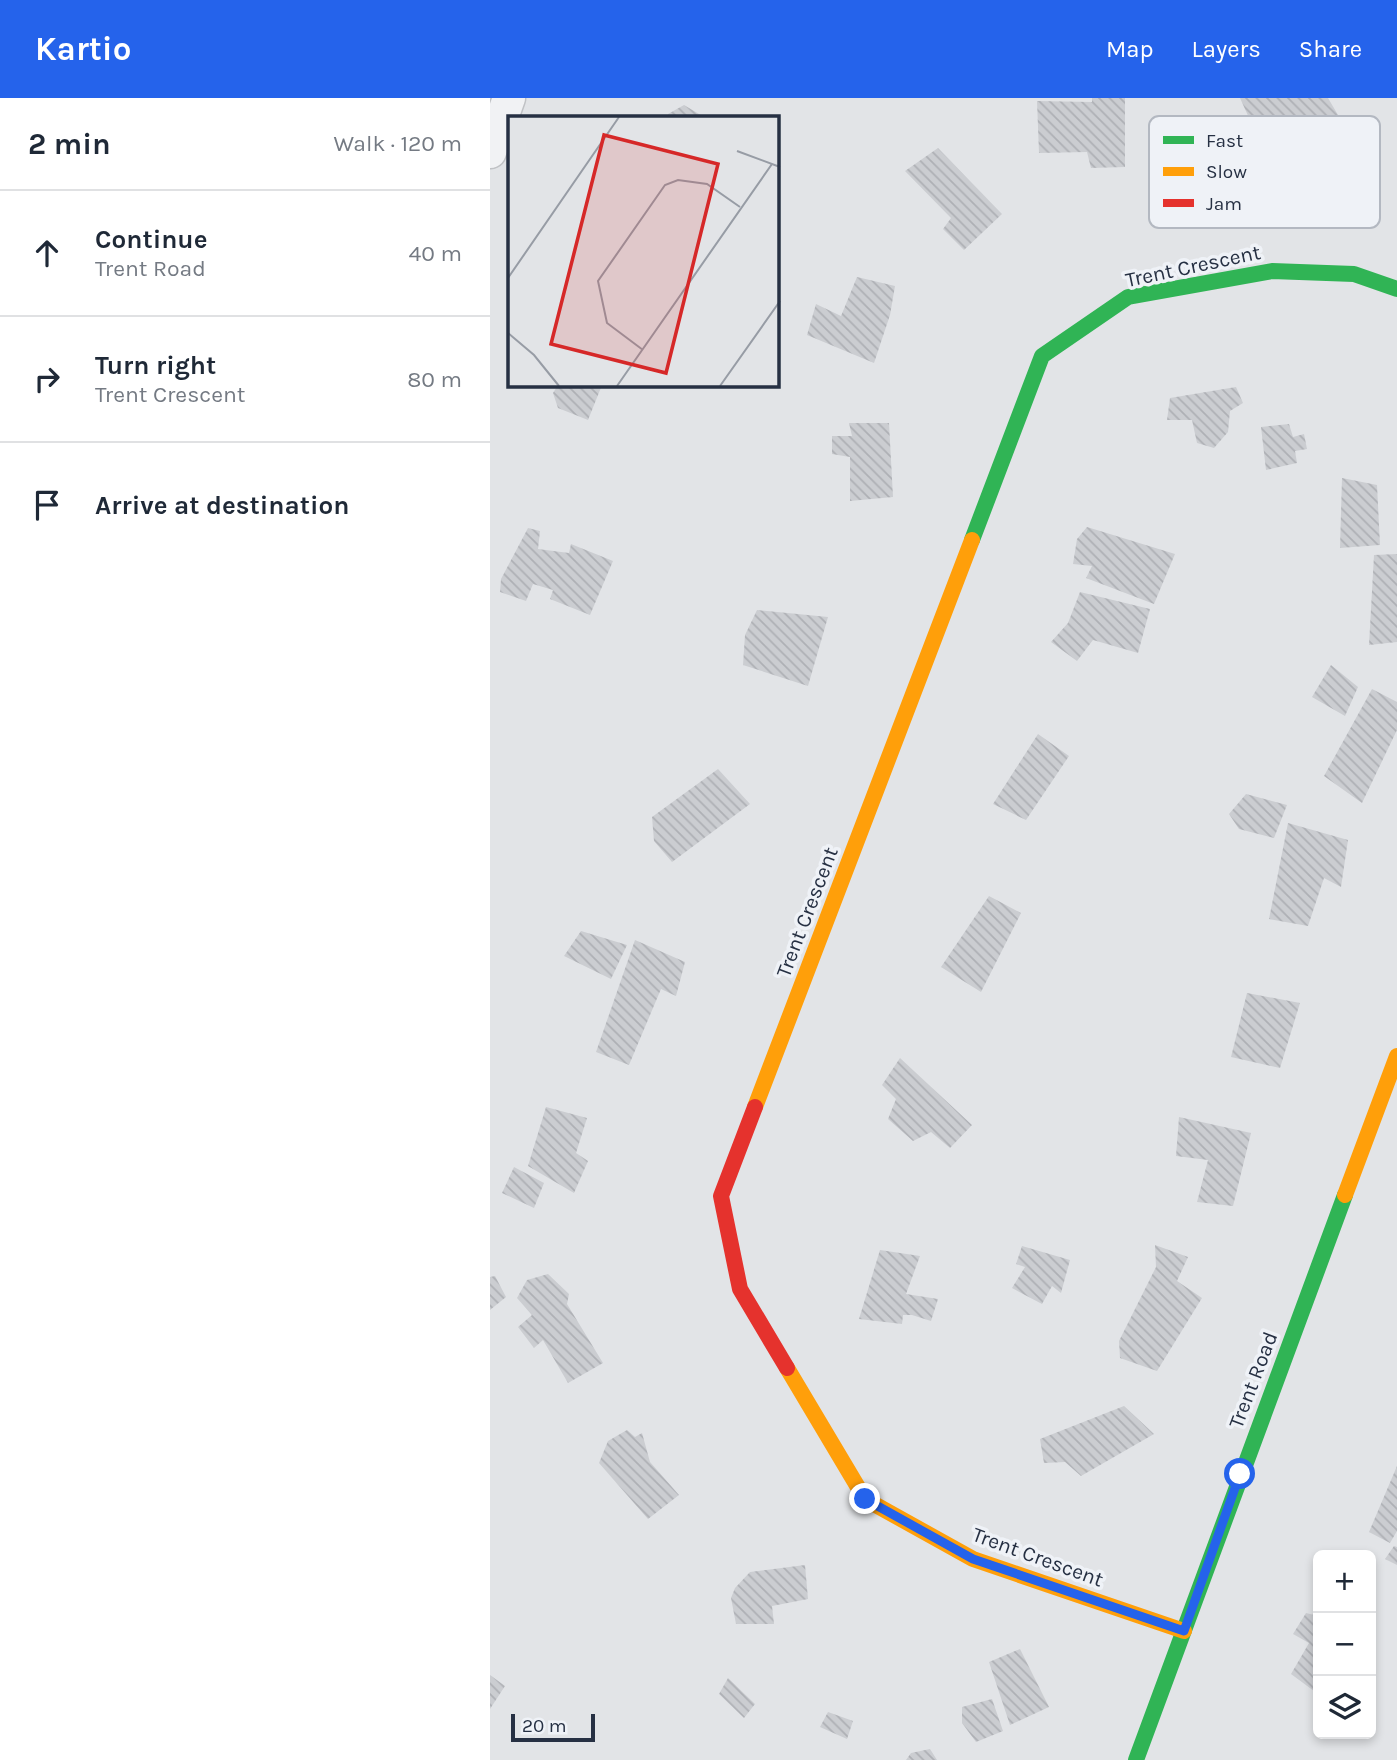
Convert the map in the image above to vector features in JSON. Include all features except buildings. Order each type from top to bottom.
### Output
[{"type":"street","points":[[490,152],[509,98]]},
{"type":"street","name":"Trent Crescent","points":[[1184,1631],[973,1559],[865,1499],[740,1289],[721,1196],[1042,356],[1128,297],[1154,292],[1272,271],[1354,274],[1397,289]]},
{"type":"street","name":"Trent Road","points":[[1136,1760],[1397,1056]]},
{"type":"traffic: fast","points":[[972,540],[1042,356],[1128,297],[1272,271],[1354,274],[1397,289]]},
{"type":"traffic: fast","points":[[1136,1760],[1345,1195]]},
{"type":"traffic: slow","points":[[755,1107],[972,540]]},
{"type":"traffic: slow","points":[[1345,1195],[1397,1056]]},
{"type":"traffic: slow","points":[[787,1368],[865,1499],[973,1559],[1184,1631]]},
{"type":"traffic: jam","points":[[755,1107],[721,1196],[740,1289],[787,1368]]},
{"type":"route","points":[[865,1499],[973,1559],[1184,1631],[1240,1474]]}]
